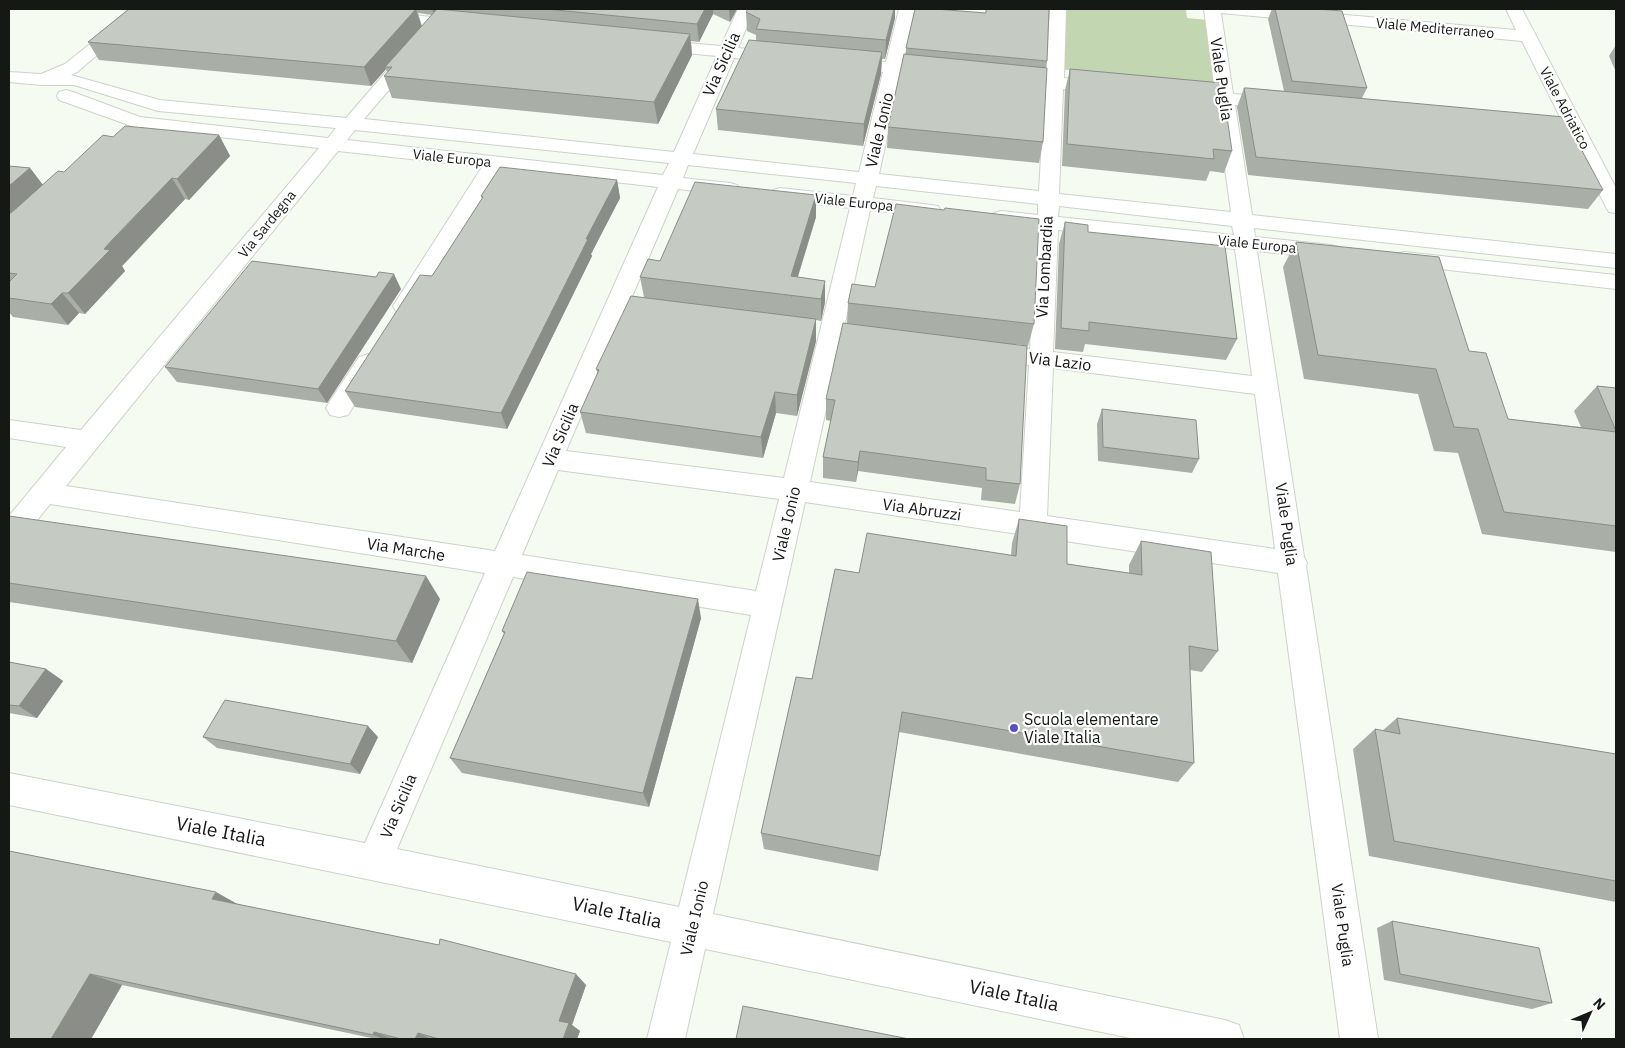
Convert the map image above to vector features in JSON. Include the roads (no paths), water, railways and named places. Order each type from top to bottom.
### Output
[{"type":"street","points":[[42,80],[71,68],[144,9]]},
{"type":"street","points":[[307,9],[444,16],[478,27]]},
{"type":"street","name":"Via Sicilia","points":[[374,862],[550,459],[626,306],[669,182],[746,9]]},
{"type":"street","name":"Viale Ionio","points":[[666,1039],[906,9]]},
{"type":"street","name":"Via Lombardia","points":[[1033,525],[1046,222],[1058,9]]},
{"type":"street","name":"Viale Puglia","points":[[1212,9],[1243,232],[1293,563],[1359,1039]]},
{"type":"street","name":"Viale Mediterraneo","points":[[1224,9],[1527,36]]},
{"type":"street","name":"Viale Adriatico","points":[[1514,9],[1616,207]]},
{"type":"street","name":"Via Sardegna","points":[[9,536],[332,145],[444,16]]},
{"type":"street","points":[[637,43],[795,58]]},
{"type":"street","points":[[824,61],[950,73]]},
{"type":"street","name":"Viale Europa","points":[[9,77],[75,80],[158,105],[680,157],[865,191],[949,212]]},
{"type":"street","points":[[997,77],[1120,89]]},
{"type":"street","name":"Viale Europa","points":[[42,80],[59,94],[129,128],[332,145],[756,192],[865,191],[1048,200],[1243,232],[1352,254]]},
{"type":"street","points":[[1168,93],[1293,105]]},
{"type":"street","points":[[1518,125],[1577,130]]},
{"type":"street","points":[[339,408],[495,163]]},
{"type":"street","name":"Viale Europa","points":[[978,215],[1046,222],[1243,232],[1616,261]]},
{"type":"street","points":[[1381,257],[1616,282]]},
{"type":"street","name":"Via Lazio","points":[[964,349],[1266,387]]},
{"type":"street","points":[[9,429],[88,441]]},
{"type":"street","name":"Via Abruzzi","points":[[550,459],[794,490],[1293,563]]},
{"type":"street","name":"Via Marche","points":[[44,493],[767,605]]},
{"type":"street","name":"Viale Italia","points":[[9,790],[374,862],[1225,1039]]},
{"type":"place","name":"Scuola elementare Viale Italia","points":[[1014,728]]}]
